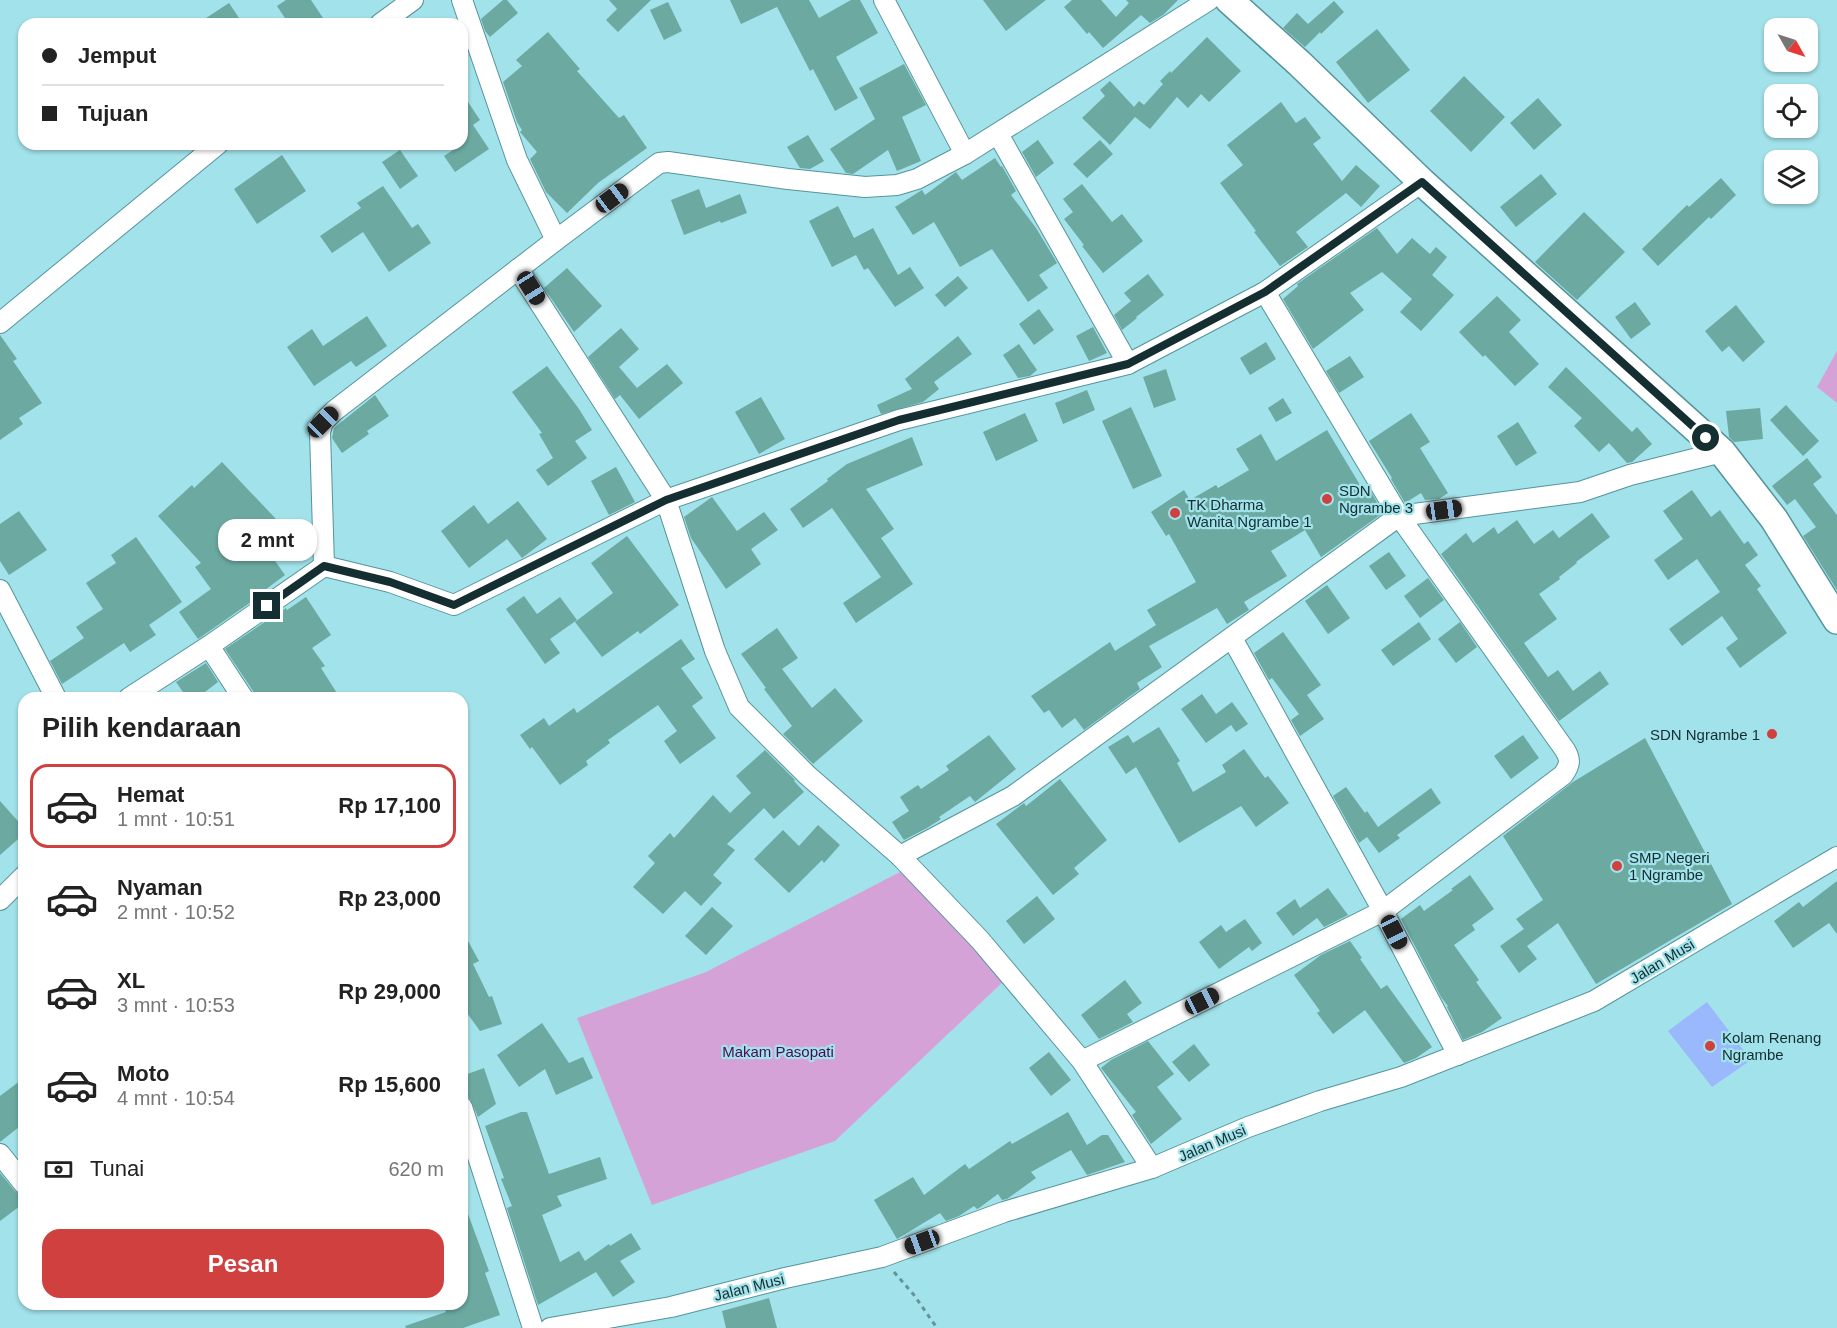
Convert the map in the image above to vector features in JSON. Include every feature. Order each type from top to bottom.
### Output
[{"type":"main road","points":[[1228,0],[1299,63],[1422,182],[1722,452],[1774,519],[1837,620]]},
{"type":"street","points":[[388,18],[413,0]]},
{"type":"street","points":[[462,0],[517,160],[556,240]]},
{"type":"street","points":[[884,0],[965,154]]},
{"type":"street","points":[[324,566],[320,432],[323,422],[334,411],[518,268],[658,163],[668,162],[865,187],[897,185],[917,179],[965,154],[1209,0]]},
{"type":"street","points":[[998,134],[1128,364]]},
{"type":"street","points":[[0,323],[211,150]]},
{"type":"street","points":[[138,692],[324,566],[390,582],[454,605],[666,500],[899,420],[1128,364],[1265,292],[1422,182]]},
{"type":"street","points":[[518,268],[666,500],[715,651],[739,707],[807,775],[900,856],[980,940],[1082,1061],[1152,1168]]},
{"type":"street","points":[[1082,1061],[1383,911],[1563,775],[1570,766],[1565,750],[1399,516],[1265,292]]},
{"type":"street","points":[[900,856],[1013,796],[1399,516],[1580,492],[1630,475],[1722,452]]},
{"type":"street","points":[[0,590],[53,692]]},
{"type":"street","points":[[1232,638],[1383,911],[1458,1055]]},
{"type":"street","points":[[209,646],[239,692]]},
{"type":"street","name":"Jalan Musi","points":[[550,1328],[671,1307],[785,1278],[882,1257],[1004,1212],[1152,1168],[1248,1127],[1320,1101],[1401,1077],[1594,1001],[1837,857]]},
{"type":"street","points":[[0,900],[18,882]]},
{"type":"street","points":[[468,1125],[534,1328]]},
{"type":"street","points":[[0,1154],[18,1176]]},
{"type":"path","points":[[882,1257],[914,1295],[937,1328]]},
{"type":"green space","points":[[1837,351],[1837,403],[1817,387]]},
{"type":"green space","name":"Makam Pasopati","points":[[904,870],[1006,979],[835,1141],[652,1205],[577,1018],[706,972]]},
{"type":"water","name":"Kolam Renang Ngrambe","points":[[1707,1002],[1751,1060],[1712,1087],[1668,1031]]},
{"type":"building","points":[[286,0],[311,0],[323,18],[285,18],[277,6]]},
{"type":"building","points":[[503,0],[507,0],[518,13],[490,37],[481,19]]},
{"type":"building","points":[[609,0],[651,0],[618,32],[606,20],[617,9]]},
{"type":"building","points":[[730,0],[809,0],[819,18],[851,0],[860,0],[878,33],[836,57],[858,98],[835,111],[813,69],[810,71],[777,7],[741,24]]},
{"type":"building","points":[[983,0],[1046,0],[1006,31]]},
{"type":"building","points":[[1072,0],[1101,0],[1116,17],[1129,3],[1126,0],[1178,0],[1163,15],[1150,23],[1141,15],[1103,48],[1089,32],[1087,34],[1064,7]]},
{"type":"building","points":[[1334,1],[1344,12],[1305,47],[1283,28],[1297,13],[1308,24]]},
{"type":"building","points":[[668,2],[682,31],[664,40],[650,10]]},
{"type":"building","points":[[229,3],[239,18],[206,18]]},
{"type":"building","points":[[1377,29],[1410,70],[1368,103],[1336,62]]},
{"type":"building","points":[[548,32],[580,69],[577,71],[619,118],[624,115],[647,148],[598,183],[567,213],[546,192],[530,159],[537,152],[520,132],[522,130],[503,82],[522,66],[516,60]]},
{"type":"building","points":[[1207,37],[1241,71],[1209,102],[1201,94],[1188,108],[1177,97],[1150,129],[1135,117],[1110,145],[1082,118],[1105,96],[1100,90],[1110,81],[1134,107],[1139,101],[1144,105],[1163,84],[1160,81]]},
{"type":"building","points":[[904,64],[926,105],[902,117],[921,161],[897,171],[888,150],[853,174],[846,173],[830,149],[875,119],[859,88]]},
{"type":"building","points":[[1464,76],[1505,117],[1471,152],[1430,111]]},
{"type":"building","points":[[1538,98],[1562,125],[1534,150],[1510,123]]},
{"type":"building","points":[[468,102],[480,120],[473,125],[489,149],[455,172],[444,156],[453,150],[468,150]]},
{"type":"building","points":[[1281,102],[1296,123],[1305,117],[1321,138],[1313,144],[1342,181],[1356,165],[1380,186],[1361,207],[1346,193],[1296,232],[1308,247],[1280,266],[1220,183],[1243,165],[1227,145]]},
{"type":"building","points":[[808,135],[824,161],[810,169],[800,168],[787,147]]},
{"type":"building","points":[[1038,140],[1054,163],[1036,177],[1022,152]]},
{"type":"building","points":[[1100,140],[1113,154],[1087,178],[1073,164]]},
{"type":"building","points":[[400,150],[418,176],[400,189],[382,162]]},
{"type":"building","points":[[282,155],[306,191],[257,224],[234,189]]},
{"type":"building","points":[[995,158],[1016,191],[1011,195],[1036,228],[1057,263],[1039,275],[1048,288],[1028,302],[992,249],[960,267],[934,222],[913,235],[895,207],[922,190],[925,195],[956,172],[962,180]]},
{"type":"building","points":[[1541,174],[1557,194],[1516,227],[1500,207]]},
{"type":"building","points":[[1721,178],[1736,195],[1711,219],[1709,217],[1658,266],[1642,249],[1687,205],[1689,207]]},
{"type":"building","points":[[1082,184],[1112,222],[1122,214],[1143,241],[1103,273],[1064,219],[1073,212],[1063,199]]},
{"type":"building","points":[[383,186],[412,228],[418,224],[431,243],[389,272],[363,232],[332,253],[320,236],[361,208],[357,203]]},
{"type":"building","points":[[699,189],[706,208],[740,194],[747,213],[684,235],[671,200]]},
{"type":"building","points":[[838,206],[854,238],[873,228],[898,275],[910,267],[924,288],[895,307],[868,268],[864,270],[856,255],[832,267],[809,221]]},
{"type":"building","points":[[1584,212],[1625,252],[1577,300],[1535,262]]},
{"type":"building","points":[[1377,228],[1397,254],[1412,238],[1430,254],[1436,247],[1447,257],[1432,275],[1454,295],[1421,331],[1400,312],[1412,299],[1382,272],[1350,293],[1364,310],[1313,349],[1283,299],[1298,286],[1297,284]]},
{"type":"building","points":[[567,268],[602,306],[574,332],[544,288]]},
{"type":"building","points":[[1148,274],[1164,295],[1122,330],[1114,315],[1131,301],[1124,293]]},
{"type":"building","points":[[958,276],[968,288],[945,307],[935,295]]},
{"type":"building","points":[[1497,296],[1521,320],[1509,332],[1539,364],[1515,386],[1459,332]]},
{"type":"building","points":[[1635,302],[1651,324],[1631,339],[1615,317]]},
{"type":"building","points":[[1736,305],[1765,342],[1743,362],[1729,346],[1722,352],[1705,331]]},
{"type":"building","points":[[1039,309],[1054,330],[1034,345],[1019,324]]},
{"type":"building","points":[[367,316],[387,346],[356,367],[351,361],[314,386],[287,347],[312,329],[323,346]]},
{"type":"building","points":[[1093,327],[1107,353],[1089,361],[1076,336]]},
{"type":"building","points":[[621,328],[639,349],[619,367],[637,388],[667,364],[683,383],[639,419],[620,395],[615,399],[588,357]]},
{"type":"building","points":[[0,335],[17,359],[13,361],[42,403],[19,418],[23,424],[0,440]]},
{"type":"building","points":[[958,336],[972,354],[934,382],[939,389],[923,402],[881,414],[877,405],[912,389],[905,379]]},
{"type":"building","points":[[1266,342],[1276,359],[1250,375],[1240,358]]},
{"type":"building","points":[[1019,344],[1037,370],[1030,376],[1018,378],[1003,355]]},
{"type":"building","points":[[1350,356],[1364,377],[1339,393],[1326,371]]},
{"type":"building","points":[[547,366],[592,430],[575,441],[587,458],[548,486],[536,470],[553,458],[539,434],[542,433],[512,392]]},
{"type":"building","points":[[1566,367],[1632,432],[1637,427],[1652,444],[1632,462],[1627,463],[1609,443],[1599,452],[1574,426],[1582,418],[1548,387]]},
{"type":"building","points":[[1166,369],[1176,400],[1154,408],[1143,377]]},
{"type":"building","points":[[1087,390],[1095,410],[1063,424],[1055,403]]},
{"type":"building","points":[[375,395],[389,416],[367,431],[369,434],[342,453],[332,438],[334,428]]},
{"type":"building","points":[[761,397],[785,439],[759,454],[735,412]]},
{"type":"building","points":[[1283,398],[1292,413],[1276,422],[1268,408]]},
{"type":"building","points":[[1786,405],[1819,441],[1803,456],[1770,420]]},
{"type":"building","points":[[1131,407],[1162,476],[1133,489],[1102,421]]},
{"type":"building","points":[[1760,408],[1763,439],[1734,442],[1729,437],[1726,411]]},
{"type":"building","points":[[1025,413],[1038,441],[996,461],[983,432]]},
{"type":"building","points":[[1411,413],[1430,442],[1420,448],[1448,493],[1439,499],[1425,500],[1421,493],[1405,503],[1369,441]]},
{"type":"building","points":[[1518,422],[1537,453],[1516,466],[1497,436]]},
{"type":"building","points":[[1327,430],[1366,495],[1371,492],[1383,513],[1321,557],[1305,530],[1271,551],[1287,576],[1244,602],[1249,610],[1227,624],[1217,608],[1149,646],[1162,667],[1137,683],[1140,689],[1084,730],[1075,718],[1062,728],[1049,710],[1044,713],[1031,696],[1110,642],[1115,651],[1156,625],[1147,610],[1196,582],[1169,534],[1166,536],[1151,512],[1184,490],[1190,500],[1216,485],[1218,488],[1249,470],[1236,449],[1261,434],[1276,461]]},
{"type":"building","points":[[912,437],[923,465],[866,489],[894,529],[881,538],[913,584],[856,623],[843,603],[881,577],[832,508],[803,528],[790,509],[847,464]]},
{"type":"building","points":[[1807,458],[1822,477],[1813,484],[1837,515],[1837,590],[1803,536],[1816,527],[1795,499],[1787,505],[1772,486]]},
{"type":"building","points":[[222,462],[294,538],[273,558],[285,575],[198,639],[179,612],[211,589],[195,567],[201,563],[158,516],[192,485],[194,488]]},
{"type":"building","points":[[616,467],[635,502],[609,515],[591,481]]},
{"type":"building","points":[[1692,490],[1711,517],[1720,510],[1744,544],[1748,541],[1758,555],[1745,565],[1761,586],[1757,589],[1787,633],[1740,668],[1726,648],[1738,639],[1722,616],[1682,646],[1669,629],[1720,592],[1697,559],[1668,580],[1654,560],[1683,539],[1663,511]]},
{"type":"building","points":[[712,497],[737,531],[764,512],[778,530],[751,549],[761,564],[726,589],[691,538],[684,517]]},
{"type":"building","points":[[518,501],[547,539],[522,558],[507,539],[469,568],[441,531],[474,505],[488,524]]},
{"type":"building","points":[[19,511],[47,550],[9,575],[0,561],[0,524]]},
{"type":"building","points":[[1592,513],[1610,537],[1539,594],[1557,619],[1524,643],[1548,677],[1558,670],[1573,691],[1600,671],[1609,684],[1559,721],[1441,554],[1466,533],[1473,543],[1494,527],[1498,534],[1517,520],[1534,544],[1553,530],[1559,538]]},
{"type":"building","points":[[627,536],[679,605],[640,634],[638,631],[602,657],[575,622],[613,593],[591,563]]},
{"type":"building","points":[[136,537],[182,602],[149,625],[156,635],[130,652],[124,643],[62,684],[50,661],[84,638],[76,627],[103,609],[86,583],[116,563],[111,555]]},
{"type":"building","points":[[1389,552],[1406,576],[1386,590],[1369,566]]},
{"type":"building","points":[[1428,578],[1444,600],[1420,618],[1404,596]]},
{"type":"building","points":[[1327,585],[1350,618],[1328,634],[1305,601]]},
{"type":"building","points":[[524,596],[537,614],[560,597],[577,620],[550,639],[560,653],[545,664],[506,609]]},
{"type":"building","points":[[306,597],[331,635],[312,648],[325,666],[321,668],[336,692],[253,692],[225,649],[286,608],[287,610]]},
{"type":"building","points":[[1419,622],[1431,639],[1393,666],[1381,650]]},
{"type":"building","points":[[1460,622],[1477,647],[1456,663],[1438,639]]},
{"type":"building","points":[[777,628],[798,658],[782,669],[812,708],[835,688],[863,721],[813,764],[783,734],[792,726],[741,654]]},
{"type":"building","points":[[1283,632],[1321,685],[1307,695],[1324,719],[1300,736],[1291,720],[1299,714],[1272,678],[1269,680],[1254,653]]},
{"type":"building","points":[[681,639],[695,659],[681,668],[703,698],[692,706],[716,738],[680,764],[664,741],[677,731],[658,705],[608,740],[610,743],[586,761],[588,765],[560,785],[532,747],[530,749],[520,735],[544,718],[549,726],[574,708],[577,713]]},
{"type":"building","points":[[206,663],[218,682],[205,692],[183,692],[176,682]]},
{"type":"building","points":[[1202,694],[1216,714],[1232,702],[1248,724],[1236,732],[1231,725],[1206,743],[1181,709]]},
{"type":"building","points":[[1159,727],[1180,761],[1177,763],[1193,792],[1226,772],[1222,765],[1244,749],[1265,778],[1268,776],[1289,803],[1256,827],[1241,806],[1179,843],[1136,767],[1126,774],[1108,747],[1128,735],[1133,743]]},
{"type":"building","points":[[989,735],[1016,769],[975,802],[970,796],[939,817],[941,819],[904,840],[892,822],[909,811],[900,797],[918,785],[921,789],[949,770],[946,766]]},
{"type":"building","points":[[1523,735],[1539,758],[1511,779],[1494,756]]},
{"type":"building","name":"SMP Negeri 1 Ngrambe","points":[[1645,738],[1732,904],[1596,984],[1558,923],[1527,946],[1537,959],[1519,973],[1500,946],[1524,929],[1516,919],[1543,900],[1503,836],[1573,782]]},
{"type":"building","points":[[765,750],[804,792],[774,819],[764,808],[727,844],[735,850],[713,875],[722,883],[701,906],[685,891],[663,914],[633,887],[655,863],[648,856],[670,833],[674,838],[713,795],[730,813],[751,793],[736,776]]},
{"type":"building","points":[[1060,779],[1107,840],[1074,868],[1079,874],[1053,895],[996,824],[1024,803],[1026,806]]},
{"type":"building","points":[[1346,787],[1378,827],[1431,788],[1441,803],[1397,835],[1400,838],[1379,853],[1367,837],[1359,843],[1333,796]]},
{"type":"building","points":[[0,801],[18,821],[18,839],[0,855]]},
{"type":"building","points":[[818,825],[840,845],[824,863],[822,860],[789,893],[754,859],[783,830],[799,846]]},
{"type":"building","points":[[1470,875],[1494,909],[1472,925],[1475,930],[1454,945],[1479,980],[1476,982],[1502,1018],[1482,1032],[1463,1040],[1448,1006],[1441,997],[1401,919],[1420,905],[1424,911]]},
{"type":"building","points":[[1837,881],[1837,934],[1829,923],[1793,948],[1774,921],[1799,902],[1803,907]]},
{"type":"building","points":[[1328,888],[1348,915],[1324,927],[1317,918],[1293,936],[1276,913],[1295,899],[1300,908]]},
{"type":"building","points":[[1037,896],[1055,919],[1024,944],[1006,921]]},
{"type":"building","points":[[712,907],[733,926],[706,955],[685,936]]},
{"type":"building","points":[[1245,919],[1262,943],[1252,951],[1249,947],[1219,969],[1199,942],[1221,925],[1226,932]]},
{"type":"building","points":[[468,941],[479,961],[473,964],[489,997],[492,996],[502,1024],[480,1031],[468,1014]]},
{"type":"building","points":[[1350,941],[1381,989],[1387,985],[1432,1047],[1416,1058],[1404,1063],[1365,1010],[1333,1034],[1317,1013],[1320,1011],[1294,975],[1321,955]]},
{"type":"building","points":[[1125,980],[1142,1003],[1127,1014],[1133,1022],[1099,1039],[1081,1015]]},
{"type":"building","points":[[542,1023],[569,1063],[583,1057],[593,1078],[556,1095],[545,1069],[519,1087],[497,1055]]},
{"type":"building","points":[[1148,1041],[1174,1074],[1157,1087],[1182,1119],[1151,1144],[1132,1115],[1136,1112],[1101,1068],[1111,1060]]},
{"type":"building","points":[[1194,1044],[1210,1065],[1189,1082],[1172,1062]]},
{"type":"building","points":[[1049,1052],[1071,1080],[1051,1096],[1029,1068]]},
{"type":"building","points":[[484,1068],[496,1104],[478,1117],[468,1098],[468,1074]]},
{"type":"building","points":[[18,1082],[18,1128],[0,1142],[0,1096]]},
{"type":"building","points":[[521,1112],[527,1112],[549,1174],[600,1157],[607,1179],[557,1196],[562,1206],[542,1215],[560,1262],[579,1251],[585,1261],[609,1244],[610,1246],[631,1233],[641,1249],[620,1261],[635,1282],[613,1297],[596,1272],[538,1305],[507,1208],[512,1206],[501,1179],[504,1178],[485,1126]]},
{"type":"building","points":[[1068,1112],[1087,1145],[1102,1135],[1108,1135],[1125,1162],[1087,1175],[1071,1150],[1031,1172],[1036,1178],[1007,1199],[1002,1200],[998,1194],[979,1208],[974,1206],[946,1221],[940,1213],[897,1239],[874,1200],[913,1177],[924,1195],[965,1164],[969,1169],[1010,1141],[1012,1144]]},
{"type":"building","points":[[0,1173],[18,1193],[18,1208],[0,1221]]},
{"type":"building","points":[[468,1214],[489,1271],[485,1273],[500,1315],[463,1328],[406,1328],[405,1326],[446,1312],[445,1310],[468,1310]]},
{"type":"building","points":[[769,1298],[777,1328],[726,1328],[722,1311]]},
{"type":"place","name":"SDN Ngrambe 3","points":[[1327,499]]},
{"type":"place","name":"TK Dharma Wanita Ngrambe 1","points":[[1175,513]]},
{"type":"place","name":"SDN Ngrambe 1","points":[[1772,734]]},
{"type":"place","name":"SMP Negeri 1 Ngrambe","points":[[1617,866]]},
{"type":"place","name":"Kolam Renang Ngrambe","points":[[1710,1046]]},
{"type":"route","points":[[267,606],[324,566],[390,582],[454,605],[666,500],[899,420],[1128,364],[1265,292],[1422,182],[1706,438]]}]
